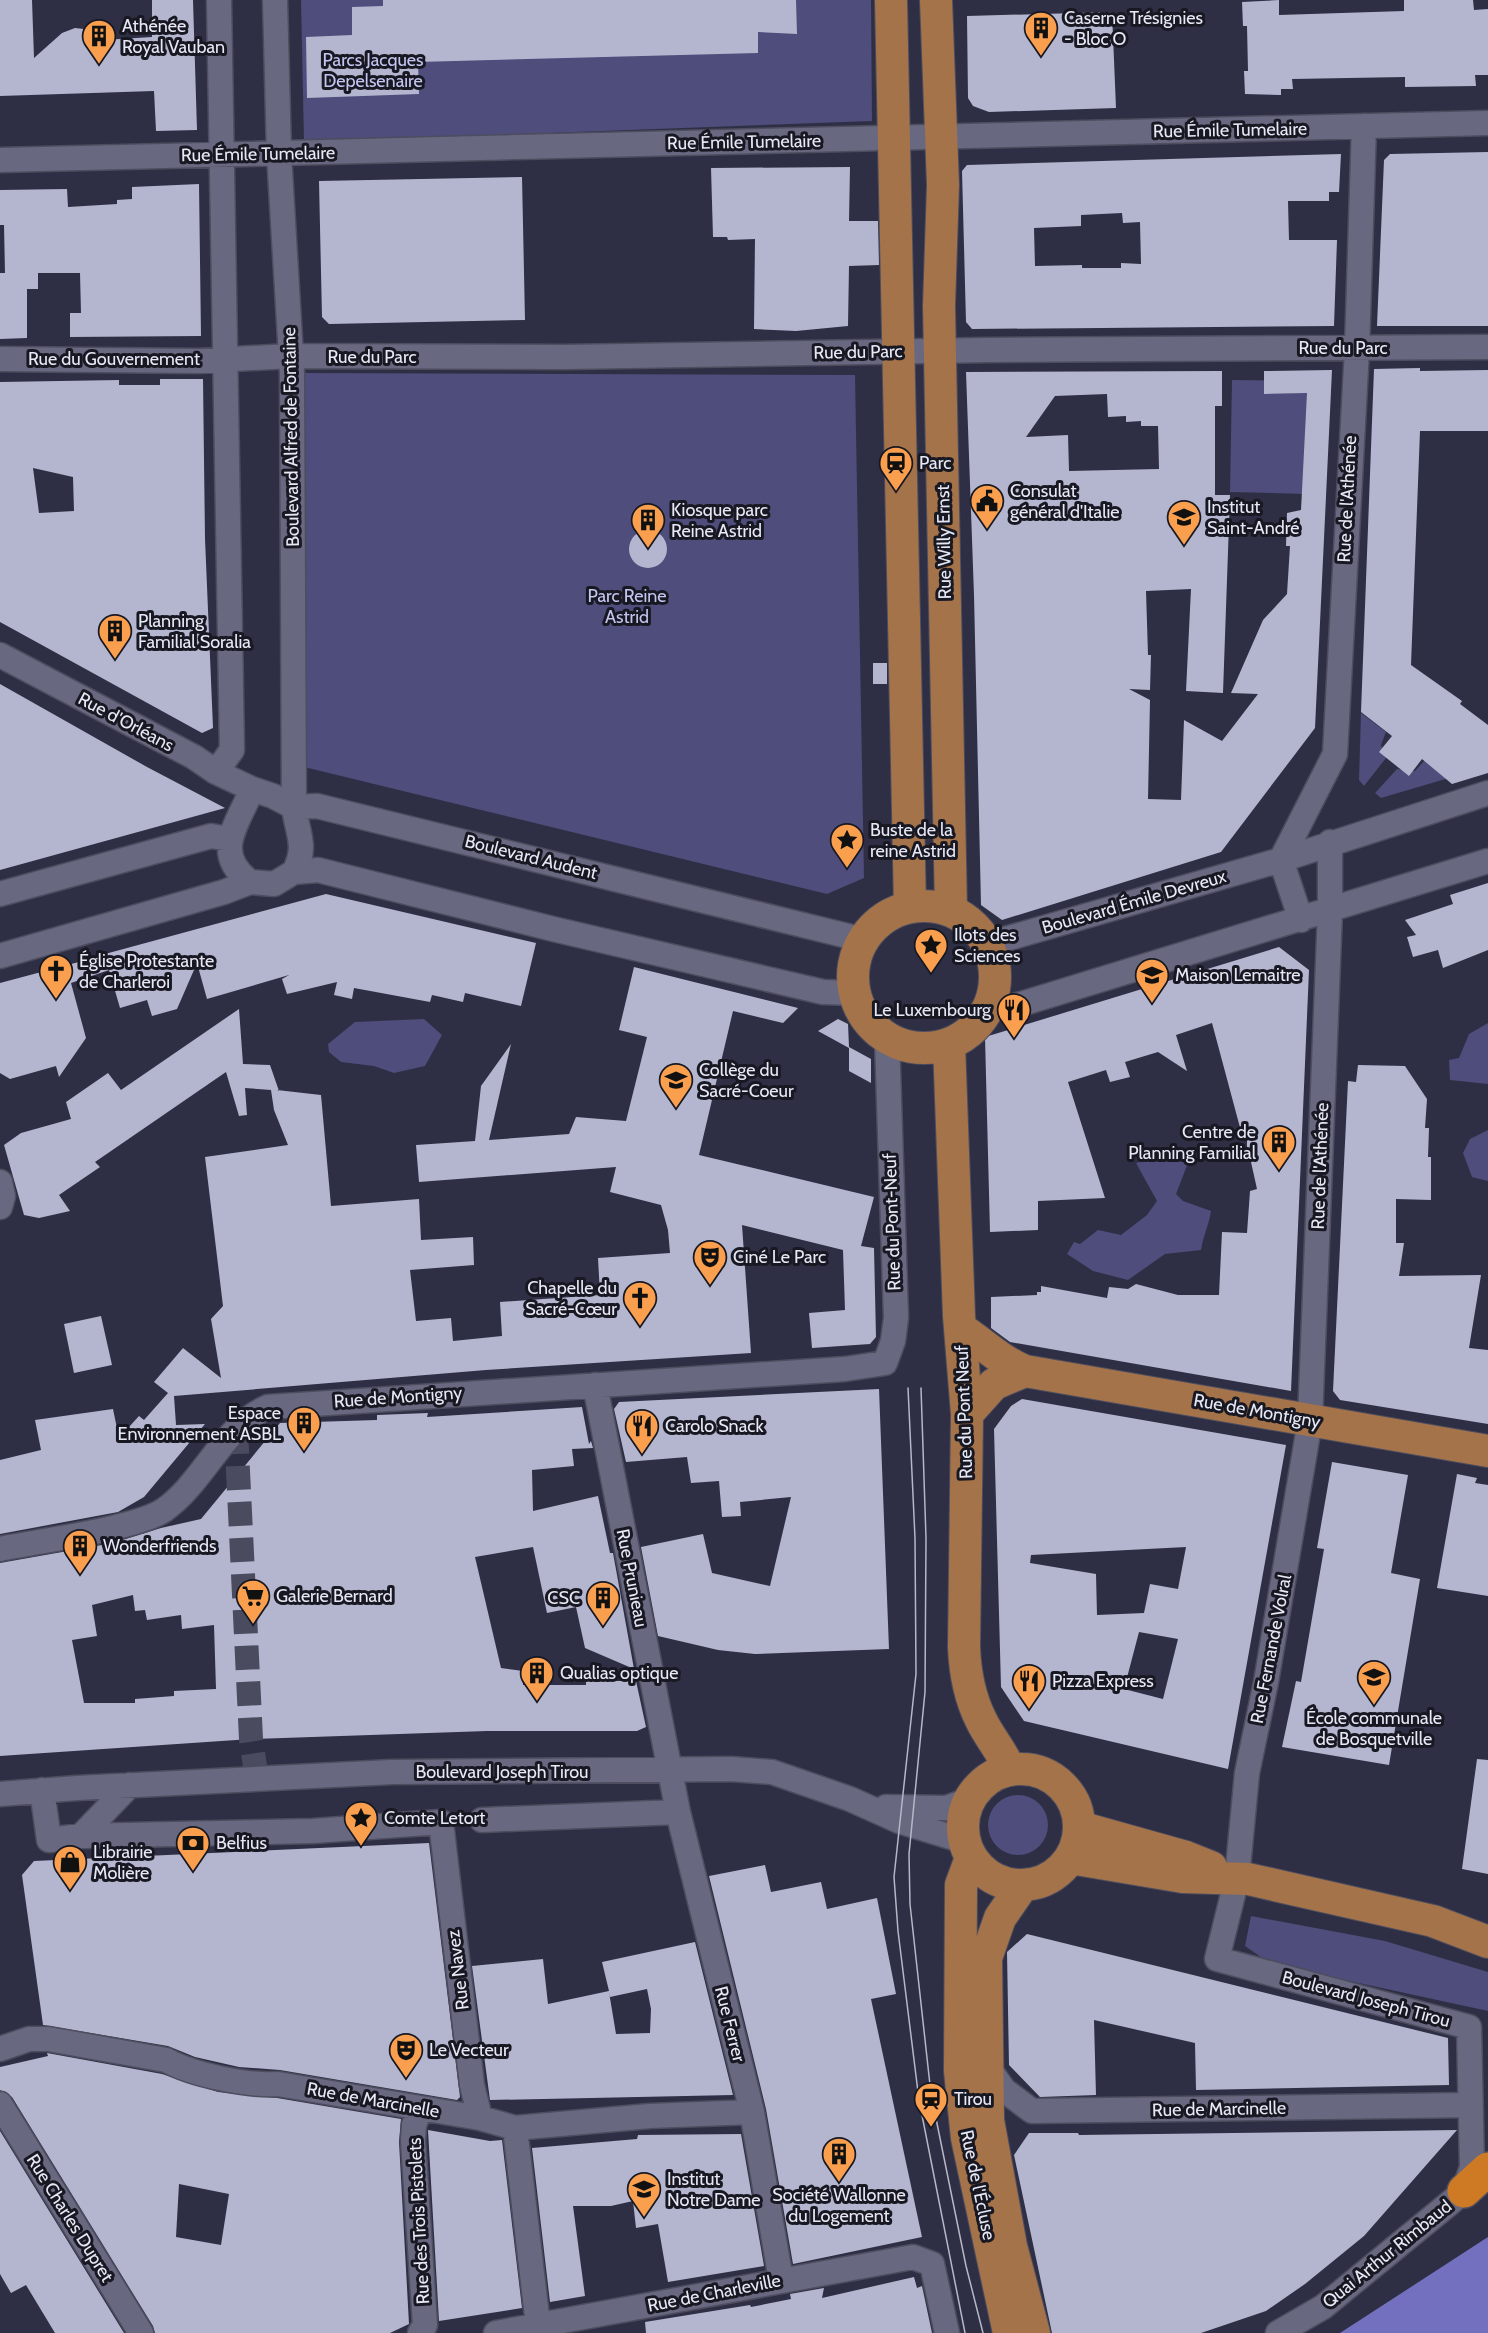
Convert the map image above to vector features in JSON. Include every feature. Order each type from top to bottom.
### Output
[{"type":"highway","points":[[1464,2191],[1488,2169]]},
{"type":"main road","points":[[891,0],[910,907]]},
{"type":"main road","name":"Rue Willy Ernst","points":[[936,0],[942,138],[940,351],[951,910]]},
{"type":"main road","points":[[923,905],[951,910],[973,924],[988,944],[995,963],[995,986],[990,1006],[971,1031],[949,1044],[926,1048],[913,1047],[887,1038],[871,1024],[855,993],[854,970],[857,954],[864,940],[884,919],[910,907],[923,905]]},
{"type":"main road","name":"Rue du Pont Neuf","points":[[949,1044],[961,1329],[967,1414],[966,1677],[982,1723],[1000,1748],[1010,1770]]},
{"type":"main road","name":"Rue de Montigny","points":[[961,1329],[1004,1363],[1025,1371],[1488,1451]]},
{"type":"main road","points":[[967,1414],[994,1384],[1025,1371]]},
{"type":"main road","points":[[1010,1770],[1047,1774],[1058,1782],[1075,1805],[1079,1827],[1077,1843],[1070,1858],[1054,1875],[1022,1886],[1000,1881],[984,1872],[968,1849],[963,1817],[969,1800],[990,1777],[1010,1770]]},
{"type":"main road","points":[[1079,1827],[1186,1857],[1237,1878],[1433,1922],[1488,1942]]},
{"type":"main road","name":"Rue de l'Écluse","points":[[968,1849],[961,1885],[960,2071],[967,2138],[1009,2333]]},
{"type":"main road","points":[[1070,1858],[1183,1877],[1237,1878]]},
{"type":"main road","name":"Rue de l'Écluse","points":[[1022,1886],[1000,1918],[986,1958],[988,2120],[1011,2246],[1034,2333]]},
{"type":"street","points":[[216,772],[232,750],[227,357],[219,0]]},
{"type":"street","name":"Boulevard Alfred de Fontaine","points":[[274,0],[279,154],[290,356],[294,807],[296,827],[302,841],[302,857],[294,872]]},
{"type":"street","name":"Rue Émile Tumelaire","points":[[0,160],[1488,123]]},
{"type":"street","name":"Rue de l'Athénée","points":[[1281,860],[1335,754],[1357,349],[1364,126]]},
{"type":"street","name":"Rue du Parc","points":[[227,357],[565,357],[940,351],[1488,347]]},
{"type":"street","name":"Rue du Gouvernement","points":[[0,359],[198,361],[227,357]]},
{"type":"street","name":"Rue d'Orléans","points":[[0,655],[194,757],[216,772],[252,789]]},
{"type":"street","points":[[250,882],[232,863],[230,839],[252,789]]},
{"type":"street","name":"Boulevard Audent","points":[[252,789],[273,796],[294,807],[317,806],[864,940]]},
{"type":"street","name":"Boulevard Émile Devreux","points":[[988,944],[1281,860],[1330,842],[1488,793]]},
{"type":"street","points":[[0,894],[211,836],[230,839]]},
{"type":"street","points":[[1330,842],[1330,911]]},
{"type":"street","points":[[1281,860],[1301,920]]},
{"type":"street","points":[[990,1006],[1008,1008],[1488,861]]},
{"type":"street","points":[[0,956],[224,892],[250,882],[274,884],[294,872],[318,870],[553,929],[801,987],[823,992],[855,993]]},
{"type":"street","name":"Rue de l'Athénée","points":[[1310,1421],[1330,911]]},
{"type":"street","name":"Rue du Pont-Neuf","points":[[845,1369],[885,1363],[893,1341],[896,1318],[887,1038]]},
{"type":"street","name":"Rue de Montigny","points":[[0,1549],[126,1524],[155,1515],[174,1502],[236,1430],[257,1412],[268,1407],[845,1369]]},
{"type":"street","name":"Rue Prunieau","points":[[595,1385],[670,1771]]},
{"type":"street","name":"Rue Fernande Volral","points":[[1237,1878],[1247,1773],[1266,1682],[1310,1421]]},
{"type":"street","name":"Boulevard Joseph Tirou","points":[[5,1794],[42,1790],[392,1772],[670,1771],[731,1768],[772,1772],[868,1807],[968,1849]]},
{"type":"street","name":"Rue Ferrer","points":[[670,1771],[678,1812],[752,2112],[781,2280]]},
{"type":"street","points":[[42,1790],[49,1840],[81,1836],[130,1785]]},
{"type":"street","name":"Boulevard Joseph Tirou","points":[[868,1807],[946,1808],[969,1800]]},
{"type":"street","points":[[482,1820],[678,1812]]},
{"type":"street","name":"Rue Navez","points":[[81,1836],[313,1831],[441,1822],[472,2085],[480,2118]]},
{"type":"street","name":"Boulevard Joseph Tirou","points":[[1237,1878],[1217,1959],[1469,2027],[1472,2167],[1464,2191]]},
{"type":"street","name":"Rue de Marcinelle","points":[[0,2049],[29,2039],[48,2039],[166,2060],[180,2068],[264,2085],[278,2084],[480,2118],[515,2128],[650,2116],[752,2112]]},
{"type":"street","name":"Rue de Marcinelle","points":[[987,2066],[1004,2090],[1032,2111],[1470,2105]]},
{"type":"street","name":"Rue Charles Dupret","points":[[0,2104],[141,2333]]},
{"type":"street","name":"Rue des Trois Pistolets","points":[[420,2109],[414,2125],[413,2140],[425,2325],[420,2333]]},
{"type":"street","points":[[515,2128],[540,2329]]},
{"type":"street","name":"Quai Arthur Rimbaud","points":[[1278,2333],[1295,2325],[1332,2300],[1464,2191]]},
{"type":"street","name":"Rue de Charleville","points":[[496,2333],[540,2329],[781,2280],[913,2257],[932,2264],[947,2333]]},
{"type":"green space","name":"Parcs Jacques Depelsenaire","points":[[301,0],[871,0],[872,121],[304,142]]},
{"type":"green space","name":"Parc Reine Astrid","points":[[300,373],[855,375],[864,878],[827,894],[304,767]]},
{"type":"green space","points":[[1232,380],[1308,381],[1306,494],[1230,492]]},
{"type":"green space","points":[[1361,713],[1386,732],[1381,745],[1386,758],[1364,786],[1359,780]]},
{"type":"green space","points":[[1425,760],[1449,778],[1381,798],[1375,793],[1397,769],[1415,771]]},
{"type":"green space","points":[[424,1019],[442,1035],[425,1066],[394,1073],[374,1066],[341,1062],[329,1052],[328,1044],[355,1022]]},
{"type":"green space","points":[[1488,1023],[1488,1084],[1450,1080],[1449,1060],[1459,1058],[1469,1034]]},
{"type":"green space","points":[[1488,1130],[1488,1181],[1472,1177],[1463,1153],[1470,1139]]},
{"type":"green space","points":[[1171,1154],[1188,1163],[1176,1194],[1183,1201],[1211,1211],[1201,1250],[1165,1254],[1128,1280],[1093,1271],[1067,1254],[1074,1242],[1080,1244],[1098,1230],[1121,1235],[1147,1215],[1157,1201],[1136,1163]]},
{"type":"green space","points":[[1018,1795],[1035,1800],[1043,1808],[1048,1825],[1043,1842],[1035,1850],[1018,1855],[1001,1850],[993,1842],[988,1825],[993,1808],[1001,1800]]},
{"type":"green space","points":[[1251,1916],[1385,1941],[1488,1972],[1488,2011],[1271,1964],[1245,1946]]},
{"type":"shaded area","points":[[1488,2237],[1488,2333],[1340,2333]]},
{"type":"building","name":"Athénée Royal Vauban","points":[[0,0],[32,0],[34,58],[62,33],[75,28],[93,30],[104,40],[152,37],[152,0],[193,0],[197,130],[156,131],[154,91],[0,96]]},
{"type":"building","points":[[383,0],[796,0],[797,34],[758,32],[758,53],[418,62],[419,94],[307,98],[306,37],[352,35],[352,7],[383,6]]},
{"type":"building","points":[[1279,0],[1279,15],[1404,11],[1404,0],[1473,0],[1474,10],[1488,9],[1488,75],[1475,75],[1476,86],[1405,87],[1405,77],[1292,79],[1293,89],[1281,89],[1281,95],[1245,94],[1244,71],[1248,71],[1247,26],[1243,26],[1242,2]]},
{"type":"building","name":"Caserne Trésignies - Bloc O","points":[[1112,12],[1116,108],[989,112],[973,106],[968,98],[967,16]]},
{"type":"building","points":[[1488,152],[1488,326],[1377,326],[1384,160],[1390,154]]},
{"type":"building","points":[[1341,154],[1339,192],[1329,192],[1329,201],[1288,201],[1289,240],[1337,240],[1334,326],[972,329],[966,322],[962,171],[967,165]],"holes":[[[1122,213],[1123,223],[1140,222],[1141,264],[1121,263],[1121,268],[1082,268],[1082,265],[1035,266],[1034,228],[1081,226],[1081,215]]]},
{"type":"building","points":[[850,167],[849,221],[878,221],[879,265],[849,266],[848,326],[796,331],[754,329],[755,239],[728,240],[727,237],[713,237],[711,168]]},
{"type":"building","points":[[522,177],[525,320],[329,324],[322,317],[319,181]]},
{"type":"building","points":[[199,184],[201,336],[70,337],[70,313],[81,313],[80,273],[38,273],[38,289],[27,289],[27,338],[0,339],[0,273],[5,273],[4,225],[0,225],[0,190],[67,189],[68,207],[117,204],[117,200],[132,199],[132,187]]},
{"type":"building","points":[[1420,368],[1420,371],[1488,370],[1488,431],[1420,431],[1411,665],[1462,701],[1460,704],[1488,725],[1488,773],[1452,784],[1422,759],[1409,776],[1379,752],[1392,736],[1361,712],[1374,369]]},
{"type":"building","points":[[1332,370],[1315,728],[1221,852],[1002,920],[981,905],[966,372],[1222,371],[1222,406],[1215,406],[1215,495],[1230,495],[1223,693],[1186,691],[1191,589],[1146,591],[1148,655],[1151,655],[1150,690],[1129,689],[1150,700],[1148,799],[1181,800],[1184,720],[1222,741],[1258,694],[1231,693],[1263,620],[1287,594],[1290,546],[1286,546],[1287,513],[1301,510],[1307,393],[1264,394],[1264,371]],"holes":[[[1107,394],[1108,417],[1126,416],[1126,422],[1141,421],[1141,426],[1158,426],[1159,469],[1069,471],[1068,435],[1026,437],[1055,396]]]},
{"type":"building","points":[[160,379],[203,379],[205,539],[213,728],[202,733],[0,622],[0,382],[119,380],[119,385],[160,385]],"holes":[[[33,468],[73,477],[74,511],[39,513]]]},
{"type":"building","name":"Kiosque parc Reine Astrid","points":[[648,530],[661,536],[667,549],[661,562],[648,568],[635,562],[629,549],[635,536]]},
{"type":"building","points":[[873,663],[887,663],[887,684],[873,684]]},
{"type":"building","points":[[0,684],[147,767],[225,808],[0,870]]},
{"type":"building","points":[[1488,883],[1488,950],[1443,968],[1438,950],[1413,957],[1407,937],[1416,935],[1405,920],[1453,904],[1450,895]]},
{"type":"building","points":[[326,894],[536,943],[521,1006],[465,993],[463,1002],[432,995],[430,1002],[354,988],[352,999],[334,995],[337,982],[287,994],[282,979],[289,975],[207,999],[197,963],[177,1009],[152,1016],[147,1000],[120,1008],[109,970],[71,983],[86,1038],[59,1077],[56,1066],[10,1079],[0,1073],[0,983],[105,955],[106,958],[105,954]]},
{"type":"building","points":[[1279,947],[1309,970],[1291,1391],[1010,1342],[991,1328],[991,1297],[1037,1295],[1037,1292],[1041,1292],[1041,1286],[1107,1298],[1109,1287],[1128,1289],[1136,1284],[1178,1295],[1219,1295],[1222,1232],[1247,1233],[1250,1191],[1257,1189],[1247,1152],[1247,1135],[1242,1135],[1212,1023],[1176,1035],[1187,1071],[1158,1052],[1125,1062],[1130,1077],[1110,1082],[1106,1070],[1068,1082],[1105,1198],[1038,1201],[1038,1230],[990,1232],[985,1037]]},
{"type":"building","points":[[634,967],[798,1008],[783,1023],[733,1011],[699,1155],[874,1197],[861,1246],[874,1248],[876,1337],[870,1344],[812,1348],[809,1313],[845,1310],[843,1250],[742,1225],[751,1353],[486,1370],[174,1396],[176,1425],[205,1424],[144,1497],[118,1512],[0,1534],[0,1460],[41,1450],[35,1420],[113,1409],[119,1438],[139,1416],[144,1420],[168,1393],[154,1382],[183,1348],[221,1378],[211,1319],[223,1306],[205,1157],[288,1145],[274,1110],[271,1090],[245,1088],[247,1115],[239,1116],[226,1072],[95,1162],[100,1167],[59,1195],[70,1211],[39,1218],[24,1215],[4,1145],[21,1133],[71,1119],[66,1102],[108,1073],[121,1090],[239,1009],[243,1064],[270,1065],[279,1090],[321,1095],[331,1206],[419,1199],[421,1240],[473,1237],[474,1265],[410,1270],[416,1321],[451,1318],[453,1341],[502,1336],[500,1302],[600,1295],[598,1258],[670,1253],[668,1230],[661,1205],[610,1192],[616,1167],[419,1182],[416,1145],[475,1141],[481,1086],[511,1044],[489,1140],[569,1134],[576,1117],[626,1121],[647,1037],[619,1030]]},
{"type":"building","points":[[838,1019],[848,1024],[849,1047],[871,1059],[871,1083],[849,1071],[849,1048],[818,1031]]},
{"type":"building","points":[[1358,1065],[1405,1066],[1427,1099],[1425,1128],[1429,1128],[1428,1157],[1431,1157],[1431,1200],[1396,1199],[1396,1243],[1404,1243],[1399,1276],[1481,1275],[1469,1348],[1488,1350],[1488,1424],[1340,1400],[1333,1391],[1348,1081],[1356,1082]]},
{"type":"building","points":[[101,1316],[112,1365],[74,1373],[64,1324]]},
{"type":"building","points":[[879,1389],[889,1649],[755,1654],[718,1650],[658,1636],[641,1547],[703,1534],[712,1573],[770,1586],[791,1497],[740,1502],[741,1516],[722,1517],[719,1481],[691,1483],[687,1457],[626,1462],[614,1409],[619,1402]]},
{"type":"building","points":[[1022,1399],[1286,1445],[1228,1769],[1024,1721],[1001,1687],[994,1429],[1011,1406]],"holes":[[[1186,1547],[1178,1589],[1150,1584],[1144,1613],[1097,1615],[1096,1574],[1030,1563],[1031,1555]],[[1139,1632],[1178,1639],[1163,1699],[1124,1689]]]},
{"type":"building","points":[[582,1407],[589,1444],[591,1441],[593,1448],[572,1449],[574,1466],[532,1470],[533,1511],[598,1496],[610,1553],[613,1553],[634,1669],[585,1648],[576,1607],[547,1613],[533,1547],[475,1557],[501,1668],[523,1671],[523,1685],[586,1685],[586,1681],[636,1681],[646,1727],[637,1731],[487,1731],[251,1739],[0,1756],[0,1563],[113,1543],[161,1528],[201,1519],[280,1423],[377,1420],[377,1415],[428,1413],[427,1417]],"holes":[[[133,1595],[135,1611],[145,1610],[147,1620],[181,1615],[182,1629],[214,1625],[216,1689],[174,1691],[174,1696],[135,1699],[135,1703],[84,1703],[72,1640],[97,1636],[92,1605]]]},
{"type":"building","points":[[1332,1462],[1408,1475],[1391,1573],[1420,1579],[1389,1765],[1282,1747],[1296,1681],[1301,1682],[1324,1549],[1317,1548]]},
{"type":"building","points":[[1457,1474],[1477,1478],[1475,1483],[1488,1485],[1488,1596],[1437,1588]]},
{"type":"building","points":[[1477,1759],[1488,1760],[1488,1874],[1462,1869]]},
{"type":"building","points":[[429,1843],[460,2097],[457,2100],[280,2070],[239,2067],[195,2057],[168,2046],[43,2025],[22,1875],[34,1861]]},
{"type":"building","points":[[765,1865],[771,1892],[821,1882],[827,1909],[877,1898],[896,1994],[871,1999],[922,2237],[793,2264],[766,2109],[709,1876]]},
{"type":"building","points":[[1027,1934],[1448,2038],[1449,2085],[1196,2090],[1195,2043],[1094,2020],[1096,2095],[1040,2097],[1009,2065],[1007,1952]]},
{"type":"building","points":[[695,1942],[733,2095],[490,2100],[472,1966],[543,1959],[548,2004],[609,1991],[602,1962]],"holes":[[[647,1989],[651,2009],[650,2033],[616,2034],[609,1992],[610,1997]]]},
{"type":"building","points":[[47,2053],[162,2074],[218,2092],[277,2098],[401,2119],[399,2142],[409,2324],[390,2333],[155,2333],[153,2326],[12,2097],[0,2090],[0,2067],[48,2056]],"holes":[[[179,2184],[229,2194],[221,2245],[176,2237]]]},
{"type":"building","points":[[428,2130],[490,2141],[502,2140],[522,2308],[439,2321]]},
{"type":"building","points":[[1457,2130],[1364,2236],[1305,2284],[1266,2311],[1201,2333],[1052,2333],[1014,2155],[1029,2133],[1078,2133],[1079,2135]]},
{"type":"building","points":[[0,2131],[124,2333],[55,2333],[26,2285],[11,2293],[0,2274]]},
{"type":"building","name":"Institut Notre Dame","points":[[741,2134],[764,2266],[668,2282],[658,2224],[636,2228],[633,2201],[611,2206],[573,2206],[585,2296],[550,2302],[532,2148],[637,2139],[638,2135]]},
{"type":"building","points":[[914,2277],[917,2288],[922,2286],[932,2333],[646,2333],[645,2322],[750,2305],[751,2307],[791,2299],[790,2294],[824,2288],[822,2298]]},
{"type":"tunnel","points":[[236,1430],[251,1739],[257,1779]]},
{"type":"tram line","points":[[908,1388],[915,1538],[916,1674],[894,1877],[898,1931],[919,2100],[965,2333]]},
{"type":"tram line","points":[[921,1388],[926,1538],[925,1692],[909,1854],[910,1904],[931,2094],[966,2266],[983,2333]]},
{"type":"place","name":"Caserne Trésignies - Bloc O","points":[[1041,57]]},
{"type":"place","name":"Athénée Royal Vauban","points":[[99,65]]},
{"type":"place","name":"Parc","points":[[896,492]]},
{"type":"place","name":"Consulat général d'Italie","points":[[987,530]]},
{"type":"place","name":"Institut Saint-André","points":[[1184,546]]},
{"type":"place","name":"Kiosque parc Reine Astrid","points":[[648,549]]},
{"type":"place","name":"Planning Familial Soralia","points":[[115,660]]},
{"type":"place","name":"Buste de la reine Astrid","points":[[847,869]]},
{"type":"place","name":"Ilots des Sciences","points":[[931,974]]},
{"type":"place","name":"Église Protestante de Charleroi","points":[[56,1000]]},
{"type":"place","name":"Maison Lemaitre","points":[[1152,1004]]},
{"type":"place","name":"Le Luxembourg","points":[[1014,1039]]},
{"type":"place","name":"Collège du Sacré-Coeur","points":[[676,1109]]},
{"type":"place","name":"Centre de Planning Familial","points":[[1279,1171]]},
{"type":"place","name":"Ciné Le Parc","points":[[710,1286]]},
{"type":"place","name":"Chapelle du Sacré-Cœur","points":[[640,1327]]},
{"type":"place","name":"Espace Environnement ASBL","points":[[304,1452]]},
{"type":"place","name":"Carolo Snack","points":[[642,1455]]},
{"type":"place","name":"Wonderfriends","points":[[80,1575]]},
{"type":"place","name":"Galerie Bernard","points":[[253,1625]]},
{"type":"place","name":"CSC","points":[[603,1627]]},
{"type":"place","name":"Qualias optique","points":[[537,1702]]},
{"type":"place","name":"École communale de Bosquetville","points":[[1374,1706]]},
{"type":"place","name":"Pizza Express","points":[[1029,1710]]},
{"type":"place","name":"Comte Letort","points":[[361,1847]]},
{"type":"place","name":"Belfius","points":[[193,1872]]},
{"type":"place","name":"Librairie Molière","points":[[70,1891]]},
{"type":"place","name":"Le Vecteur","points":[[406,2079]]},
{"type":"place","name":"Tirou","points":[[931,2128]]},
{"type":"place","name":"Société Wallonne du Logement","points":[[839,2183]]},
{"type":"place","name":"Institut Notre Dame","points":[[644,2218]]}]
